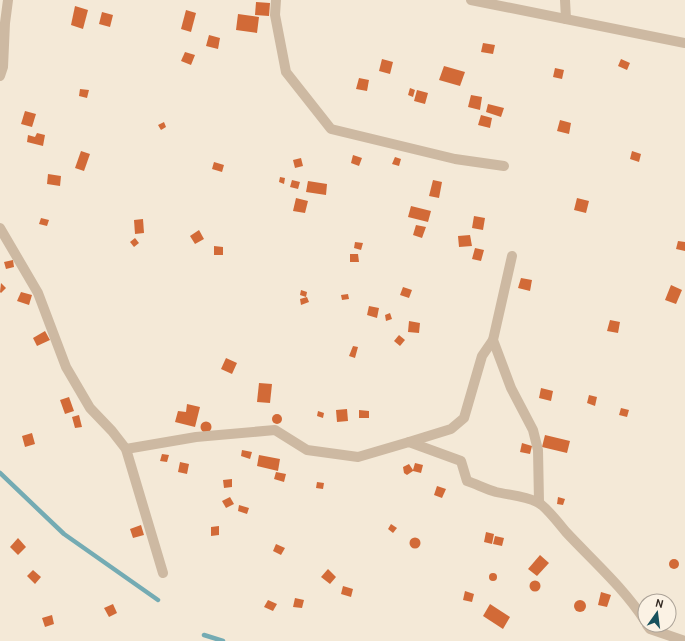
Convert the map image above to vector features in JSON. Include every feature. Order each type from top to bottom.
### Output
[{"type":"street","points":[[0,76],[3,67],[5,23],[8,0]]},
{"type":"street","points":[[276,0],[275,15],[286,72],[331,130],[455,159],[504,166]]},
{"type":"street","points":[[471,0],[685,43]]},
{"type":"street","points":[[565,0],[566,19]]},
{"type":"street","points":[[0,228],[38,293],[66,367],[90,408],[126,449],[163,572]]},
{"type":"street","points":[[126,449],[196,437],[275,430],[307,450],[358,457],[451,429],[464,418],[482,356],[493,340],[512,256]]},
{"type":"street","points":[[493,340],[511,388],[534,437],[538,450],[539,502]]},
{"type":"street","points":[[409,442],[462,461],[467,481],[493,491],[539,502],[575,542],[596,562],[603,572],[615,583],[637,609]]},
{"type":"street","points":[[662,633],[685,641]]},
{"type":"building","points":[[256,2],[270,3],[269,16],[255,15]]},
{"type":"building","points":[[75,6],[88,10],[83,29],[71,25]]},
{"type":"building","points":[[186,10],[196,13],[191,32],[181,29]]},
{"type":"building","points":[[102,12],[113,15],[110,27],[99,24]]},
{"type":"building","points":[[238,14],[259,17],[257,33],[236,30]]},
{"type":"building","points":[[209,35],[220,38],[218,49],[206,46]]},
{"type":"building","points":[[483,43],[495,45],[493,54],[481,52]]},
{"type":"building","points":[[185,52],[195,55],[191,65],[181,61]]},
{"type":"building","points":[[382,59],[393,62],[390,74],[379,71]]},
{"type":"building","points":[[621,59],[630,63],[627,70],[618,66]]},
{"type":"building","points":[[444,66],[465,72],[460,86],[439,80]]},
{"type":"building","points":[[555,68],[564,70],[562,79],[553,77]]},
{"type":"building","points":[[359,78],[369,80],[367,91],[356,89]]},
{"type":"building","points":[[410,88],[415,90],[413,97],[408,95]]},
{"type":"building","points":[[80,89],[89,90],[87,98],[79,96]]},
{"type":"building","points":[[417,90],[428,93],[425,104],[414,101]]},
{"type":"building","points":[[471,95],[482,97],[480,110],[468,107]]},
{"type":"building","points":[[488,104],[504,108],[501,117],[486,112]]},
{"type":"building","points":[[25,111],[36,114],[32,127],[21,124]]},
{"type":"building","points":[[481,115],[492,118],[490,128],[478,125]]},
{"type":"building","points":[[560,120],[571,123],[569,134],[557,131]]},
{"type":"building","points":[[164,122],[166,127],[161,130],[158,125]]},
{"type":"building","points":[[37,133],[45,135],[43,146],[27,142],[28,135],[35,137]]},
{"type":"building","points":[[81,151],[90,154],[84,171],[75,168]]},
{"type":"building","points":[[632,151],[641,154],[639,162],[630,159]]},
{"type":"building","points":[[353,155],[362,158],[359,166],[351,163]]},
{"type":"building","points":[[395,157],[401,159],[399,166],[392,164]]},
{"type":"building","points":[[301,158],[303,166],[295,168],[293,160]]},
{"type":"building","points":[[214,162],[224,165],[222,172],[212,169]]},
{"type":"building","points":[[48,174],[61,176],[60,186],[47,184]]},
{"type":"building","points":[[280,177],[285,178],[284,184],[279,182]]},
{"type":"building","points":[[292,180],[300,182],[298,189],[290,187]]},
{"type":"building","points":[[433,180],[442,182],[439,198],[429,196]]},
{"type":"building","points":[[308,181],[327,184],[326,195],[306,192]]},
{"type":"building","points":[[296,198],[308,201],[305,213],[293,211]]},
{"type":"building","points":[[577,198],[589,201],[586,213],[574,210]]},
{"type":"building","points":[[411,206],[431,211],[428,222],[408,217]]},
{"type":"building","points":[[474,216],[485,218],[483,230],[472,228]]},
{"type":"building","points":[[41,218],[49,220],[47,226],[39,224]]},
{"type":"building","points":[[143,219],[144,233],[135,234],[134,220]]},
{"type":"building","points":[[416,225],[426,227],[422,238],[413,235]]},
{"type":"building","points":[[199,230],[204,239],[195,244],[190,236]]},
{"type":"building","points":[[470,235],[472,246],[459,247],[458,236]]},
{"type":"building","points":[[135,238],[139,243],[134,247],[130,242]]},
{"type":"building","points":[[678,241],[685,242],[685,251],[676,249]]},
{"type":"building","points":[[355,242],[363,243],[361,250],[354,248]]},
{"type":"building","points":[[214,246],[223,247],[223,255],[214,255]]},
{"type":"building","points":[[475,248],[484,250],[481,261],[472,259]]},
{"type":"building","points":[[350,254],[358,254],[359,262],[350,262]]},
{"type":"building","points":[[13,260],[14,267],[6,269],[4,262]]},
{"type":"building","points":[[521,278],[532,280],[530,291],[518,288]]},
{"type":"building","points":[[1,283],[6,288],[1,293],[0,292]]},
{"type":"building","points":[[671,285],[682,290],[676,304],[665,300]]},
{"type":"building","points":[[403,287],[412,290],[409,298],[400,295]]},
{"type":"building","points":[[301,290],[307,292],[306,297],[300,295]]},
{"type":"building","points":[[21,292],[32,295],[29,305],[17,301]]},
{"type":"building","points":[[348,294],[349,299],[342,300],[341,295]]},
{"type":"building","points":[[307,297],[309,302],[301,305],[300,299]]},
{"type":"building","points":[[369,306],[379,308],[377,318],[367,315]]},
{"type":"building","points":[[390,313],[392,319],[386,321],[385,315]]},
{"type":"building","points":[[610,320],[620,322],[618,333],[607,331]]},
{"type":"building","points":[[409,321],[420,323],[419,333],[408,332]]},
{"type":"building","points":[[45,331],[50,340],[37,346],[33,338]]},
{"type":"building","points":[[399,335],[405,340],[400,346],[394,341]]},
{"type":"building","points":[[353,346],[358,347],[355,358],[349,356]]},
{"type":"building","points":[[226,358],[237,363],[232,374],[221,369]]},
{"type":"building","points":[[259,383],[272,384],[270,403],[257,402]]},
{"type":"building","points":[[541,388],[553,391],[551,401],[539,398]]},
{"type":"building","points":[[589,395],[597,397],[595,406],[587,403]]},
{"type":"building","points":[[69,397],[74,411],[65,414],[60,400]]},
{"type":"building","points":[[187,404],[200,407],[195,427],[175,422],[178,411],[186,412]]},
{"type":"building","points":[[621,408],[629,410],[627,417],[619,415]]},
{"type":"building","points":[[347,409],[348,421],[337,422],[336,410]]},
{"type":"building","points":[[359,410],[369,411],[369,418],[359,418]]},
{"type":"building","points":[[318,411],[324,413],[323,418],[317,416]]},
{"type":"building","points":[[275,414],[279,414],[282,419],[279,424],[275,424],[272,421],[272,417]]},
{"type":"building","points":[[79,415],[82,427],[75,428],[72,417]]},
{"type":"building","points":[[204,422],[208,422],[210,423],[210,431],[204,432],[201,429],[201,425]]},
{"type":"building","points":[[32,433],[35,444],[25,447],[22,436]]},
{"type":"building","points":[[545,435],[570,441],[567,453],[542,447]]},
{"type":"building","points":[[522,443],[532,446],[530,454],[520,452]]},
{"type":"building","points":[[242,450],[252,452],[250,459],[241,456]]},
{"type":"building","points":[[162,454],[169,455],[167,462],[160,461]]},
{"type":"building","points":[[259,455],[280,459],[278,471],[257,466]]},
{"type":"building","points":[[180,462],[189,464],[187,474],[178,472]]},
{"type":"building","points":[[415,463],[423,465],[421,473],[413,471],[407,475],[404,473],[403,467],[409,464],[413,470]]},
{"type":"building","points":[[276,472],[286,474],[284,482],[274,479]]},
{"type":"building","points":[[232,479],[232,487],[224,488],[223,480]]},
{"type":"building","points":[[317,482],[324,483],[323,489],[316,488]]},
{"type":"building","points":[[437,486],[446,489],[442,498],[434,495]]},
{"type":"building","points":[[230,497],[234,504],[226,508],[222,501]]},
{"type":"building","points":[[558,497],[565,499],[563,505],[557,504]]},
{"type":"building","points":[[239,505],[249,508],[247,514],[238,511]]},
{"type":"building","points":[[391,524],[397,528],[393,533],[388,529]]},
{"type":"building","points":[[141,525],[144,535],[133,538],[130,529]]},
{"type":"building","points":[[219,526],[219,535],[211,536],[211,527]]},
{"type":"building","points":[[486,532],[494,534],[492,544],[484,542]]},
{"type":"building","points":[[495,536],[504,538],[502,546],[493,544]]},
{"type":"building","points":[[18,538],[26,547],[18,555],[10,547]]},
{"type":"building","points":[[413,538],[417,538],[419,539],[419,547],[413,548],[410,545],[410,541]]},
{"type":"building","points":[[276,544],[285,548],[281,555],[273,551]]},
{"type":"building","points":[[540,555],[549,563],[537,576],[528,569]]},
{"type":"building","points":[[672,559],[676,559],[678,560],[678,568],[672,569],[669,566],[669,562]]},
{"type":"building","points":[[328,569],[336,577],[330,584],[321,577]]},
{"type":"building","points":[[33,570],[41,577],[35,584],[27,576]]},
{"type":"building","points":[[491,573],[495,573],[497,577],[495,581],[491,581],[489,579],[489,575]]},
{"type":"building","points":[[533,581],[537,581],[539,582],[539,590],[533,591],[530,588],[530,584]]},
{"type":"building","points":[[343,586],[353,589],[351,597],[341,594]]},
{"type":"building","points":[[465,591],[474,594],[472,602],[463,600]]},
{"type":"building","points":[[601,592],[611,595],[607,607],[598,605]]},
{"type":"building","points":[[295,598],[304,600],[302,608],[293,607]]},
{"type":"building","points":[[268,600],[277,604],[273,611],[264,607]]},
{"type":"building","points":[[580,600],[584,602],[586,606],[584,610],[580,612],[576,610],[574,606],[576,602]]},
{"type":"building","points":[[113,604],[117,613],[109,617],[104,608]]},
{"type":"building","points":[[490,604],[510,617],[503,629],[483,616]]},
{"type":"building","points":[[52,615],[54,624],[45,627],[42,618]]},
{"type":"waterway","points":[[0,473],[64,534],[158,600]]},
{"type":"waterway","points":[[204,635],[223,641]]}]
